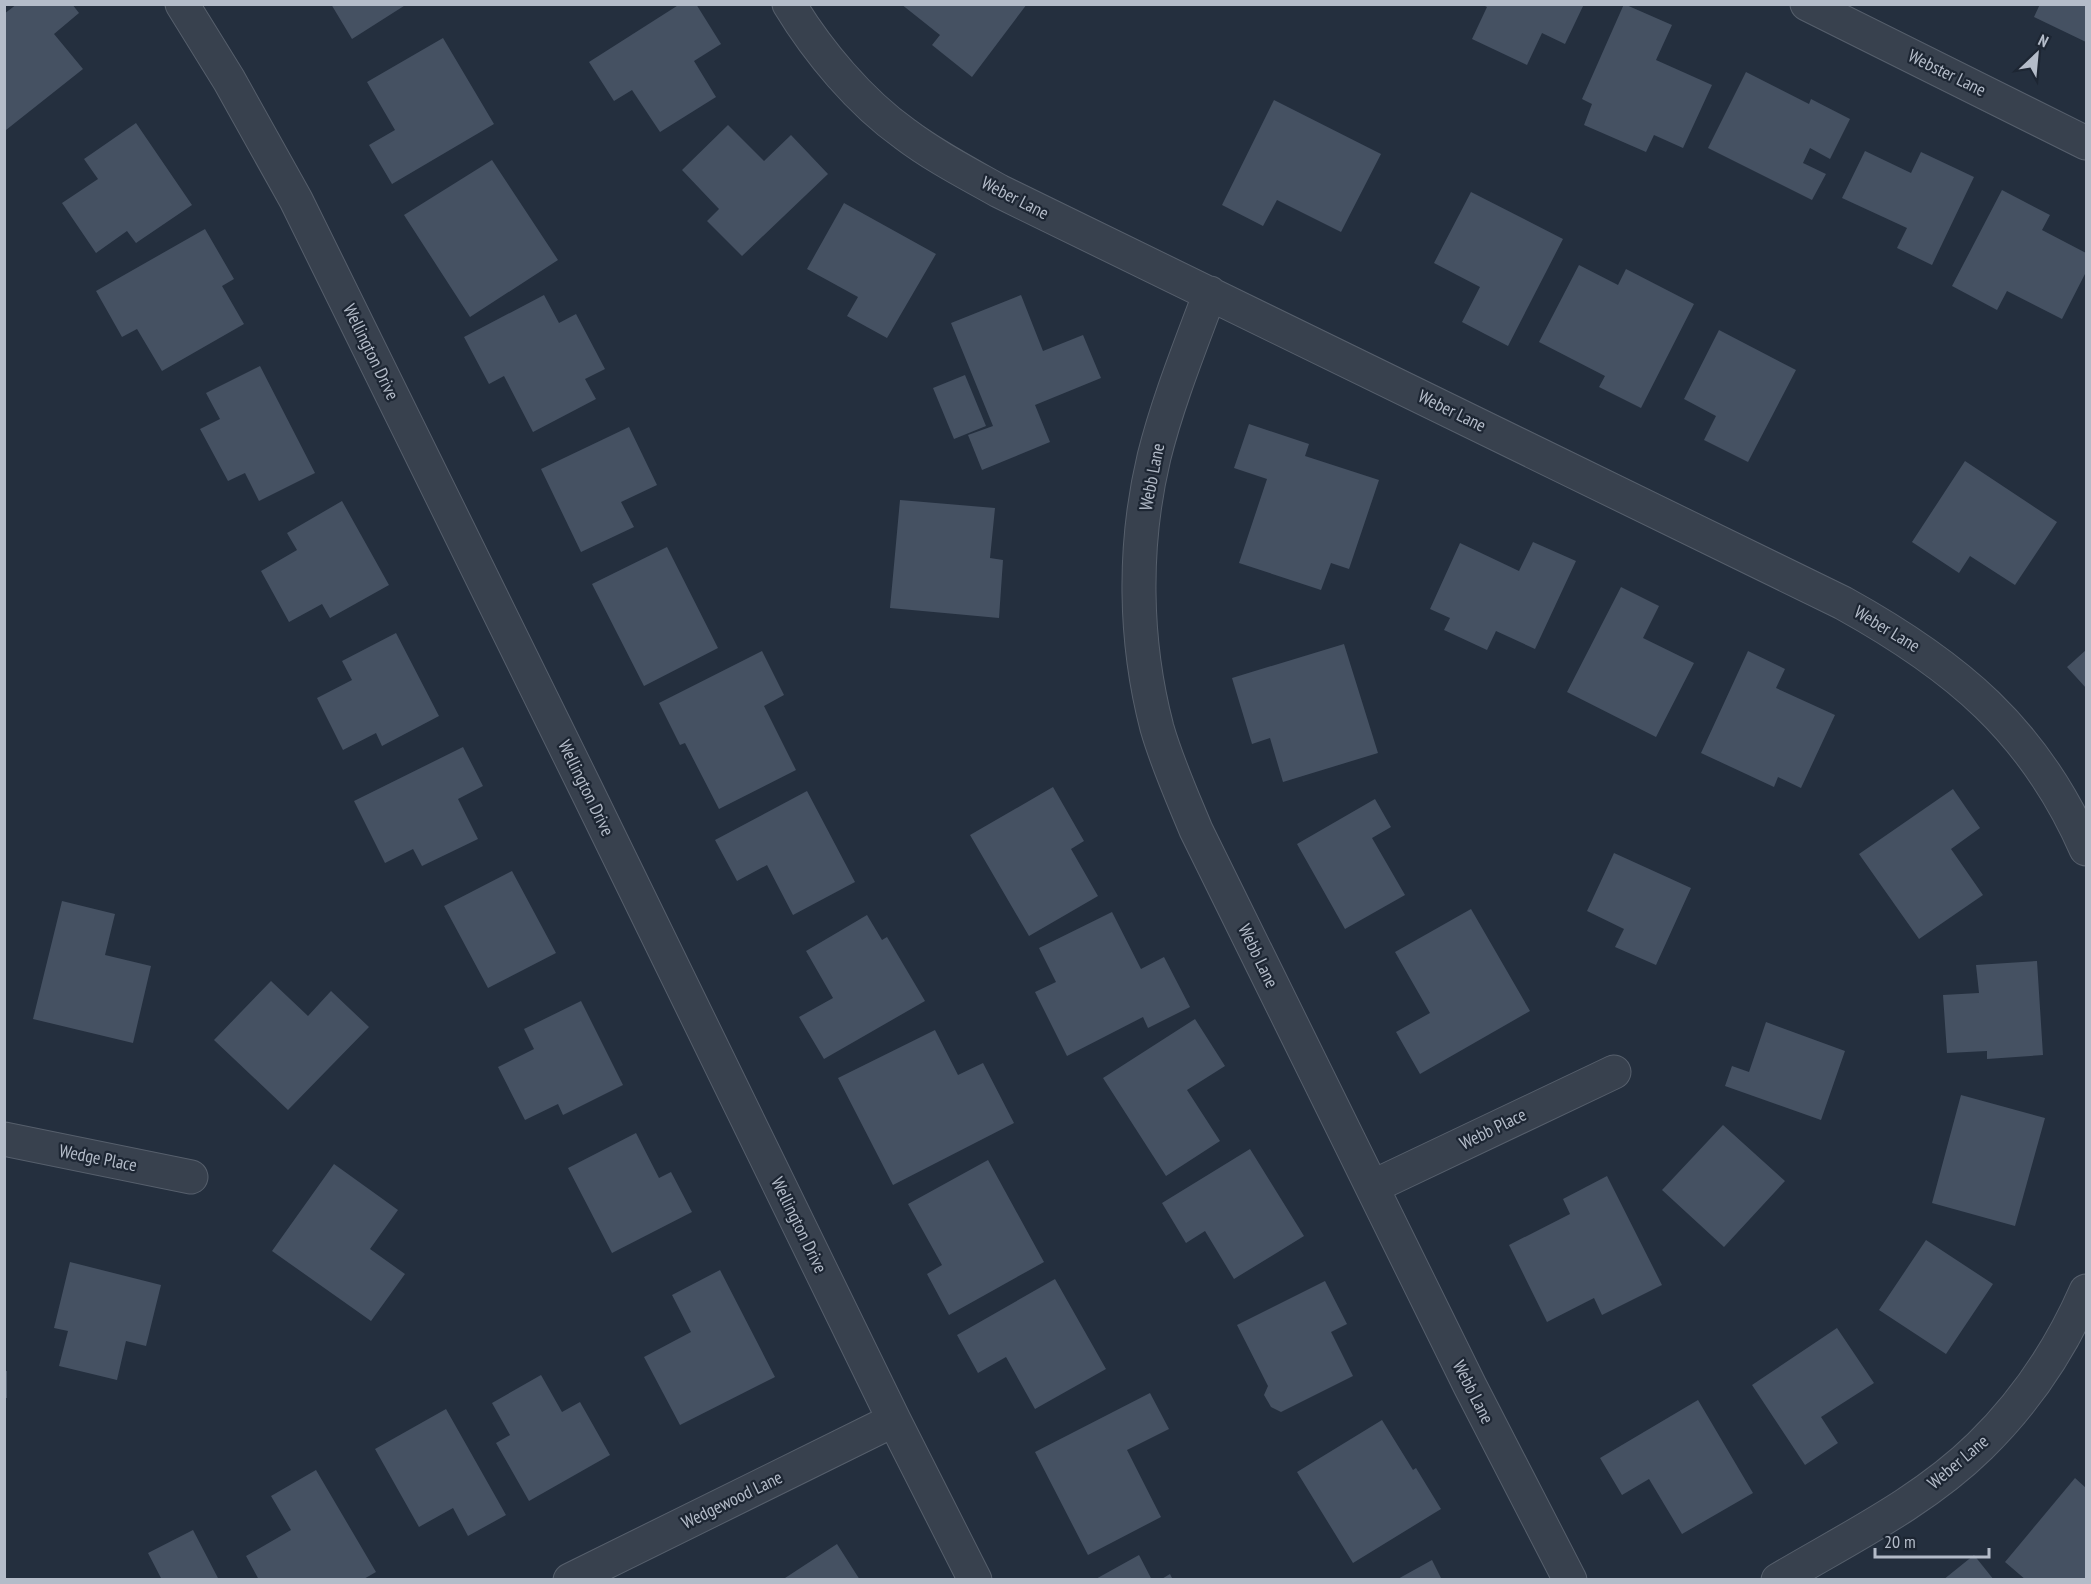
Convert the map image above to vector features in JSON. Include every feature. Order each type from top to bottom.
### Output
[{"type":"street","name":"Wellington Drive","points":[[182,4],[229,80],[296,200],[894,1420],[975,1580]]},
{"type":"street","name":"Weber Lane","points":[[789,4],[817,46],[838,71],[884,117],[924,147],[999,191],[1843,603],[1928,654],[1996,711],[2024,743],[2051,782],[2076,825],[2086,849]]},
{"type":"street","name":"Webster Lane","points":[[1807,4],[2086,143]]},
{"type":"street","name":"Webb Lane","points":[[1210,293],[1166,414],[1154,458],[1141,547],[1139,596],[1142,642],[1148,688],[1158,729],[1172,773],[1196,830],[1470,1386],[1570,1580]]},
{"type":"street","name":"Webb Place","points":[[1372,1187],[1614,1072]]},
{"type":"street","name":"Wedge Place","points":[[4,1139],[190,1177]]},
{"type":"street","name":"Weber Lane","points":[[1778,1580],[1893,1512],[1980,1446],[2033,1384],[2071,1323],[2086,1292]]},
{"type":"street","name":"Wedgewood Lane","points":[[570,1580],[894,1420]]},
{"type":"building","points":[[17,4],[72,4],[79,13],[54,34],[83,69],[6,130],[4,128],[4,14]]},
{"type":"building","points":[[331,4],[407,4],[352,39]]},
{"type":"building","points":[[680,4],[696,4],[721,44],[694,61],[716,97],[660,132],[632,90],[614,101],[589,62]]},
{"type":"building","points":[[901,4],[1027,4],[972,77],[932,45],[940,35]]},
{"type":"building","points":[[1481,4],[1584,4],[1565,44],[1542,33],[1527,65],[1472,39],[1487,7]]},
{"type":"building","points":[[1624,4],[1672,25],[1656,60],[1712,85],[1683,148],[1654,135],[1646,152],[1584,125],[1592,104],[1582,99]]},
{"type":"building","points":[[2040,4],[2086,4],[2086,42],[2034,17]]},
{"type":"building","points":[[443,38],[494,124],[392,184],[369,145],[395,130],[367,82]]},
{"type":"building","points":[[1746,72],[1809,104],[1811,99],[1850,119],[1830,159],[1810,148],[1803,163],[1826,174],[1812,200],[1708,148]]},
{"type":"building","points":[[1274,100],[1381,154],[1341,232],[1277,200],[1263,226],[1222,205]]},
{"type":"building","points":[[136,123],[192,205],[136,243],[127,231],[96,253],[62,203],[98,179],[84,159]]},
{"type":"building","points":[[728,125],[764,161],[791,135],[828,174],[742,256],[707,221],[719,209],[682,170]]},
{"type":"building","points":[[1865,151],[1911,173],[1921,152],[1974,177],[1932,265],[1897,248],[1907,228],[1842,198]]},
{"type":"building","points":[[492,160],[558,260],[470,317],[404,215]]},
{"type":"building","points":[[2002,190],[2050,215],[2042,230],[2086,253],[2086,272],[2062,319],[2007,291],[1997,310],[1952,286]]},
{"type":"building","points":[[1471,192],[1563,239],[1508,346],[1462,322],[1480,287],[1434,263]]},
{"type":"building","points":[[844,203],[936,254],[887,338],[847,316],[858,297],[807,269]]},
{"type":"building","points":[[205,229],[234,279],[222,286],[244,324],[162,371],[137,329],[122,337],[96,291]]},
{"type":"building","points":[[1579,265],[1618,285],[1626,269],[1694,304],[1641,408],[1599,387],[1605,376],[1539,342]]},
{"type":"building","points":[[544,295],[559,323],[576,314],[605,369],[585,379],[596,399],[533,432],[504,376],[489,384],[464,337]]},
{"type":"building","points":[[1021,295],[1043,351],[1083,335],[1101,378],[1035,405],[1050,442],[982,470],[968,435],[993,426],[951,323]]},
{"type":"building","points":[[1719,330],[1796,370],[1748,462],[1704,440],[1716,416],[1684,399]]},
{"type":"building","points":[[260,366],[315,473],[259,501],[245,473],[228,481],[200,429],[220,419],[206,393]]},
{"type":"building","points":[[965,375],[986,426],[954,439],[933,388]]},
{"type":"building","points":[[1249,424],[1309,444],[1305,456],[1379,480],[1349,569],[1331,563],[1321,590],[1239,563],[1267,479],[1234,468]]},
{"type":"building","points":[[629,427],[657,485],[621,502],[634,527],[581,552],[541,469]]},
{"type":"building","points":[[1965,461],[2057,522],[2015,585],[1970,556],[1959,573],[1912,542]]},
{"type":"building","points":[[900,500],[995,508],[990,558],[1003,560],[999,618],[890,608]]},
{"type":"building","points":[[342,501],[389,585],[330,618],[322,604],[289,622],[261,571],[297,550],[287,533]]},
{"type":"building","points":[[1533,542],[1576,561],[1535,649],[1496,631],[1487,650],[1444,630],[1450,618],[1430,609],[1460,543],[1519,571]]},
{"type":"building","points":[[667,547],[718,648],[644,686],[592,584]]},
{"type":"building","points":[[1621,587],[1659,606],[1643,638],[1694,663],[1656,737],[1567,692]]},
{"type":"building","points":[[396,633],[439,716],[382,746],[376,733],[343,750],[317,698],[352,680],[342,661]]},
{"type":"building","points":[[1344,644],[1378,753],[1283,782],[1270,738],[1252,744],[1232,678]]},
{"type":"building","points":[[2086,650],[2086,688],[2067,667]]},
{"type":"building","points":[[762,651],[784,695],[764,706],[796,770],[719,809],[685,743],[680,745],[659,703]]},
{"type":"building","points":[[1748,651],[1785,669],[1776,688],[1835,715],[1801,788],[1778,777],[1774,787],[1701,753]]},
{"type":"building","points":[[463,747],[483,786],[458,799],[478,839],[422,866],[413,849],[385,863],[354,801]]},
{"type":"building","points":[[1053,787],[1084,841],[1071,849],[1098,896],[1029,936],[970,835]]},
{"type":"building","points":[[1953,789],[1980,828],[1951,849],[1983,895],[1919,939],[1859,854]]},
{"type":"building","points":[[807,791],[855,882],[793,915],[767,865],[737,881],[715,840]]},
{"type":"building","points":[[1375,799],[1391,827],[1372,838],[1405,895],[1345,929],[1297,844]]},
{"type":"building","points":[[1614,853],[1691,888],[1656,965],[1615,947],[1624,929],[1587,911]]},
{"type":"building","points":[[512,871],[556,953],[488,988],[444,906]]},
{"type":"building","points":[[62,901],[115,914],[105,955],[151,966],[133,1043],[33,1019]]},
{"type":"building","points":[[1471,909],[1530,1011],[1420,1074],[1396,1032],[1430,1013],[1395,952]]},
{"type":"building","points":[[1112,912],[1141,969],[1164,957],[1190,1007],[1148,1028],[1143,1017],[1067,1056],[1035,992],[1056,982],[1039,948]]},
{"type":"building","points":[[867,915],[882,940],[887,937],[925,1001],[824,1059],[799,1017],[833,998],[806,951]]},
{"type":"building","points":[[2037,961],[2043,1055],[1987,1059],[1987,1051],[1947,1053],[1943,995],[1979,993],[1976,965]]},
{"type":"building","points":[[271,981],[308,1016],[331,991],[369,1027],[288,1110],[214,1040]]},
{"type":"building","points":[[581,1001],[623,1085],[563,1115],[558,1104],[525,1120],[498,1067],[534,1049],[524,1029]]},
{"type":"building","points":[[1195,1019],[1225,1066],[1187,1090],[1220,1141],[1166,1176],[1103,1078]]},
{"type":"building","points":[[1766,1022],[1845,1051],[1821,1120],[1725,1086],[1732,1066],[1749,1072]]},
{"type":"building","points":[[935,1030],[958,1075],[983,1063],[1014,1123],[893,1185],[838,1078]]},
{"type":"building","points":[[1961,1095],[2045,1118],[2015,1226],[1932,1203]]},
{"type":"building","points":[[1723,1125],[1785,1181],[1724,1247],[1662,1190]]},
{"type":"building","points":[[636,1133],[659,1178],[671,1172],[692,1212],[612,1253],[568,1168]]},
{"type":"building","points":[[1250,1149],[1304,1236],[1234,1279],[1205,1231],[1186,1243],[1162,1203]]},
{"type":"building","points":[[988,1160],[1044,1262],[949,1315],[927,1274],[942,1265],[908,1204]]},
{"type":"building","points":[[334,1164],[398,1210],[370,1249],[405,1274],[371,1321],[272,1251]]},
{"type":"building","points":[[1607,1176],[1662,1285],[1602,1315],[1594,1298],[1547,1322],[1509,1245],[1570,1214],[1563,1199]]},
{"type":"building","points":[[1926,1240],[1993,1284],[1946,1354],[1879,1310]]},
{"type":"building","points":[[70,1262],[161,1285],[146,1346],[126,1341],[117,1380],[59,1366],[68,1331],[54,1328]]},
{"type":"building","points":[[720,1270],[775,1377],[680,1425],[644,1357],[691,1332],[672,1295]]},
{"type":"building","points":[[1055,1279],[1106,1369],[1035,1409],[1006,1357],[978,1373],[957,1335]]},
{"type":"building","points":[[1325,1281],[1347,1324],[1331,1332],[1353,1376],[1281,1412],[1271,1407],[1264,1395],[1268,1386],[1237,1325]]},
{"type":"building","points":[[1837,1328],[1874,1383],[1821,1417],[1838,1443],[1805,1465],[1752,1385]]},
{"type":"building","points":[[4,1371],[7,1371],[7,1398],[4,1398]]},
{"type":"building","points":[[541,1375],[562,1412],[580,1402],[610,1455],[529,1501],[496,1443],[510,1435],[492,1403]]},
{"type":"building","points":[[1150,1393],[1169,1429],[1127,1450],[1161,1517],[1088,1555],[1035,1452]]},
{"type":"building","points":[[1698,1400],[1753,1493],[1682,1534],[1649,1479],[1622,1495],[1600,1458]]},
{"type":"building","points":[[446,1409],[506,1515],[468,1536],[453,1508],[419,1527],[375,1449]]},
{"type":"building","points":[[1382,1420],[1413,1470],[1416,1468],[1441,1509],[1353,1563],[1297,1472]]},
{"type":"building","points":[[316,1470],[376,1572],[362,1580],[259,1580],[246,1556],[291,1530],[271,1496]]},
{"type":"building","points":[[2075,1478],[2086,1488],[2086,1580],[2026,1580],[2005,1562]]},
{"type":"building","points":[[193,1530],[219,1580],[162,1580],[148,1553]]},
{"type":"building","points":[[837,1544],[860,1580],[782,1580]]},
{"type":"building","points":[[1139,1555],[1152,1580],[1094,1580]]},
{"type":"building","points":[[1974,1555],[1994,1580],[1943,1580]]},
{"type":"building","points":[[1432,1560],[1442,1580],[1396,1580]]},
{"type":"building","points":[[1170,1574],[1173,1580],[1160,1580]]}]
